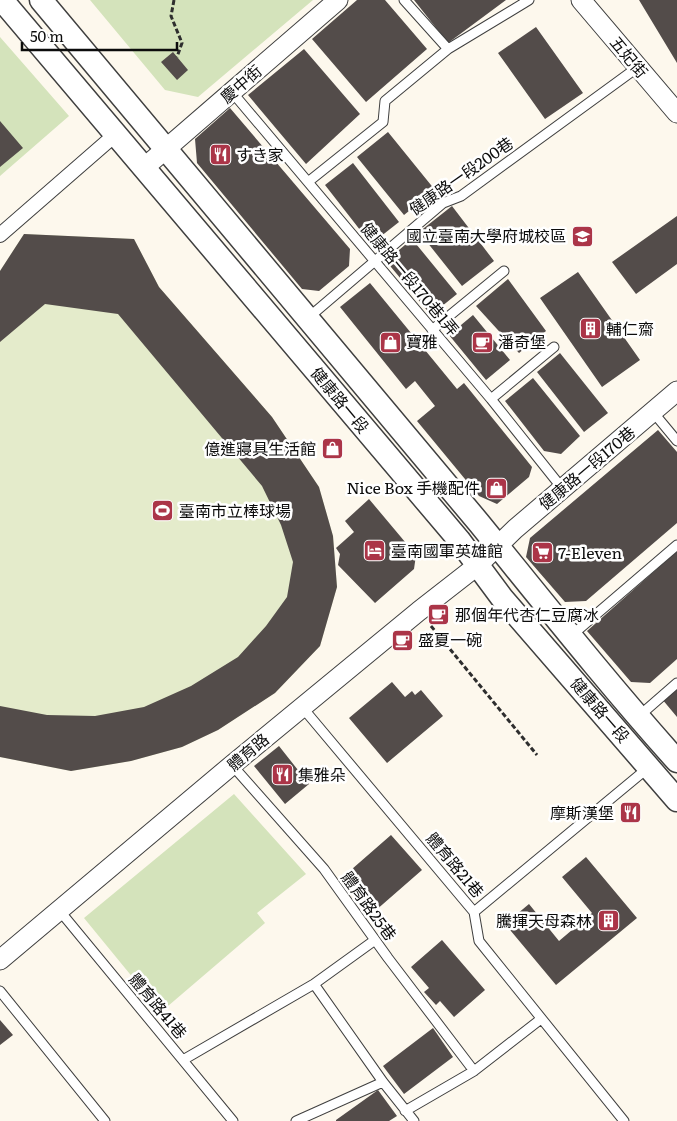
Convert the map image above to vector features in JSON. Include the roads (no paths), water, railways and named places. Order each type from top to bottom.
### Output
[{"type":"street","name":"健康路一段","points":[[2,0],[453,533],[502,598],[677,800]]},
{"type":"street","name":"健康路一段","points":[[41,0],[498,546],[638,718],[677,761]]},
{"type":"street","name":"慶中街","points":[[144,167],[338,0]]},
{"type":"street","name":"五妃街","points":[[582,0],[677,113]]},
{"type":"street","points":[[0,235],[116,134]]},
{"type":"street","name":"健康路一段170巷","points":[[498,546],[562,488],[677,391]]},
{"type":"street","name":"體育路","points":[[0,960],[302,707],[478,565],[498,546]]},
{"type":"lane","points":[[404,0],[448,50]]},
{"type":"lane","points":[[308,182],[383,122],[385,101],[448,50],[529,0]]},
{"type":"lane","name":"健康路一段200巷","points":[[307,318],[443,203],[461,196],[638,67]]},
{"type":"lane","name":"健康路一段170巷1弄","points":[[232,92],[491,399],[562,488]]},
{"type":"lane","points":[[432,330],[504,271]]},
{"type":"lane","points":[[491,399],[554,347]]},
{"type":"lane","points":[[653,412],[677,440]]},
{"type":"lane","points":[[572,636],[677,545]]},
{"type":"lane","points":[[638,718],[677,683]]},
{"type":"lane","name":"體育路21巷","points":[[302,707],[474,912],[479,941],[624,1121]]},
{"type":"lane","name":"體育路25巷","points":[[232,765],[324,870],[474,1071]]},
{"type":"lane","points":[[474,912],[649,767]]},
{"type":"lane","name":"體育路41巷","points":[[59,910],[233,1121]]},
{"type":"lane","points":[[183,1060],[314,984],[375,940]]},
{"type":"lane","points":[[314,984],[383,1082],[414,1121]]},
{"type":"lane","points":[[0,991],[106,1121]]},
{"type":"lane","points":[[406,1111],[474,1071],[541,1019]]},
{"type":"lane","points":[[296,1121],[383,1082]]},
{"type":"place","name":"すき家","points":[[220,155]]},
{"type":"place","name":"國立臺南大學府城校區","points":[[582,236]]},
{"type":"place","name":"輔仁齋","points":[[590,329]]},
{"type":"place","name":"寶雅","points":[[390,342]]},
{"type":"place","name":"潘奇堡","points":[[482,342]]},
{"type":"place","name":"億進寢具生活館","points":[[332,449]]},
{"type":"place","name":"Nice Box 手機配件","points":[[496,488]]},
{"type":"place","name":"臺南市立棒球場","points":[[163,511]]},
{"type":"place","name":"臺南國軍英雄館","points":[[375,551]]},
{"type":"place","name":"7-Eleven","points":[[542,553]]},
{"type":"place","name":"那個年代杏仁豆腐冰","points":[[439,615]]},
{"type":"place","name":"盛夏一碗","points":[[402,640]]},
{"type":"place","name":"集雅朵","points":[[282,775]]},
{"type":"place","name":"摩斯漢堡","points":[[630,813]]},
{"type":"place","name":"騰揮天母森林","points":[[608,921]]}]
